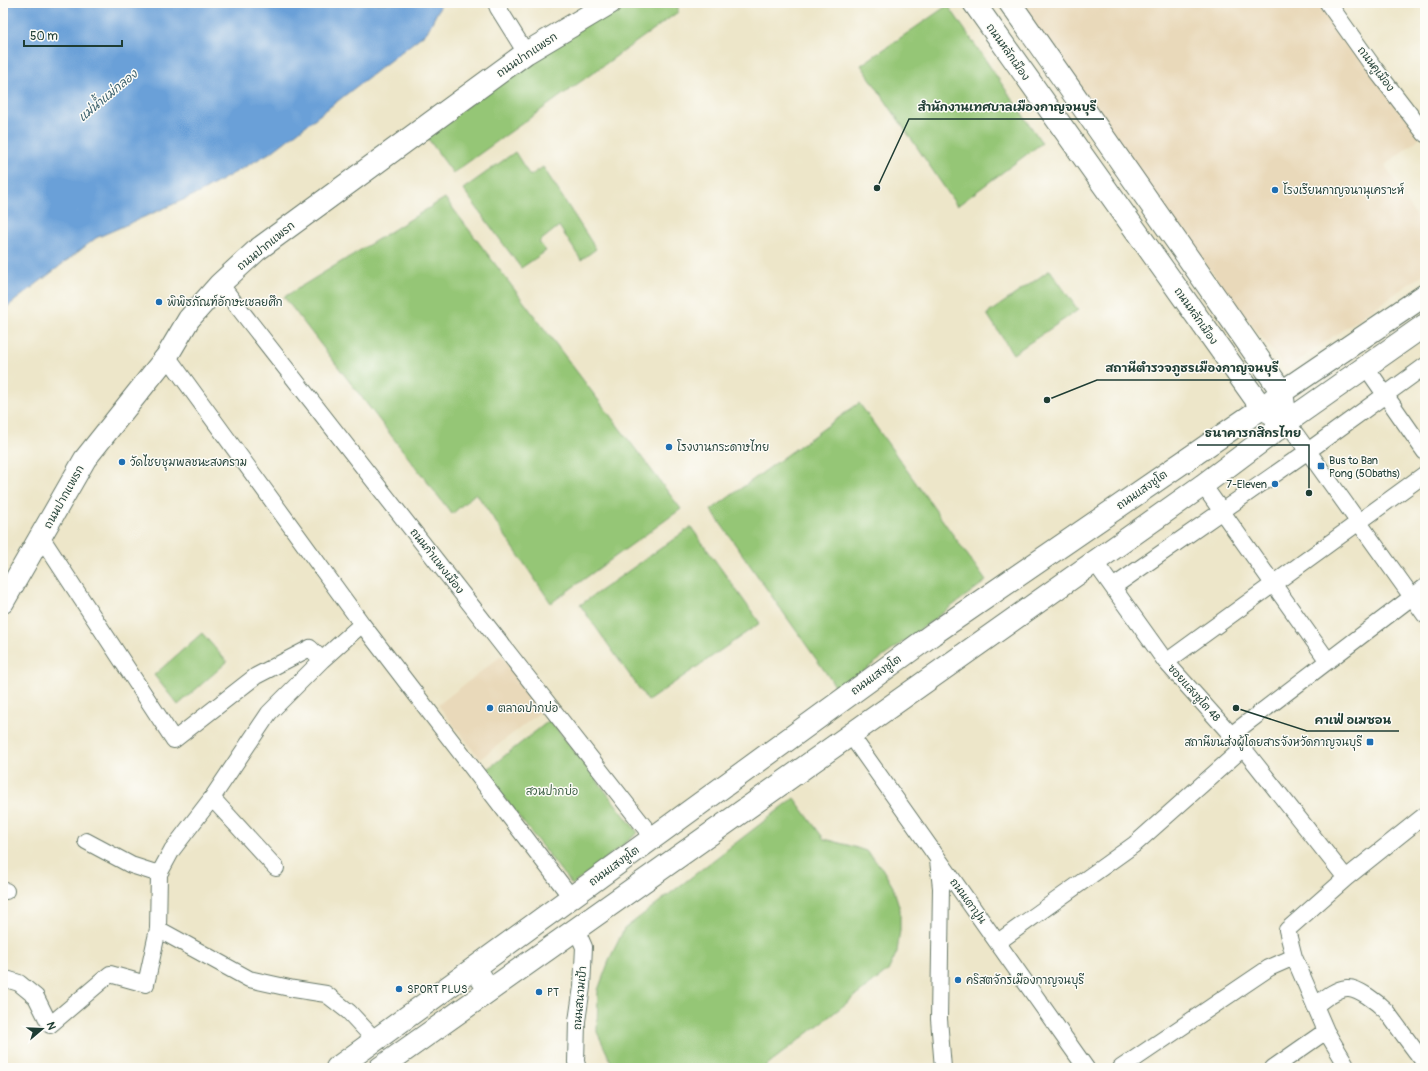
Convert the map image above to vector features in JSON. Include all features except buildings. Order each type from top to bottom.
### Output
[{"type":"main road","name":"ถนนปากแพรก","points":[[3,602],[85,459],[167,356],[189,319],[220,284],[257,250],[526,53],[610,3]]},
{"type":"main road","name":"ถนนหลักเมือง","points":[[974,3],[1262,408],[1287,422]]},
{"type":"main road","points":[[1010,3],[1282,392],[1287,422]]},
{"type":"main road","name":"ถนนแสงชูโต","points":[[337,1068],[913,648],[1262,408],[1282,392],[1425,295]]},
{"type":"main road","points":[[380,1068],[1087,565],[1203,485],[1287,422],[1425,325]]},
{"type":"main road","points":[[1062,545],[1087,565]]},
{"type":"main road","points":[[913,648],[932,676]]},
{"type":"main road","points":[[474,968],[489,990]]},
{"type":"street","points":[[496,3],[526,53]]},
{"type":"street","name":"ถนนคูเมือง","points":[[1328,3],[1372,65],[1425,134]]},
{"type":"street","name":"ถนนกำแพงเมือง","points":[[220,284],[653,838]]},
{"type":"street","points":[[167,356],[362,624],[571,897]]},
{"type":"street","points":[[1113,587],[1222,512],[1425,366]]},
{"type":"street","points":[[1366,367],[1425,452]]},
{"type":"street","points":[[1287,422],[1359,523],[1419,592],[1425,615]]},
{"type":"street","points":[[1166,662],[1425,474]]},
{"type":"street","points":[[1203,485],[1272,585],[1328,661]]},
{"type":"street","points":[[41,537],[174,740],[256,676],[310,648],[322,660]]},
{"type":"street","name":"ซอยแสงชูโต 48","points":[[1087,565],[1113,587],[1166,662],[1242,748],[1346,878]]},
{"type":"street","points":[[1231,735],[1419,592]]},
{"type":"street","points":[[3,978],[19,983],[36,997],[50,1025],[110,974],[146,984],[158,929],[159,874],[172,850],[212,798],[269,713],[322,660],[362,624]]},
{"type":"street","name":"ถนนเตาปูน","points":[[850,734],[1086,1068]]},
{"type":"street","points":[[998,942],[1135,844],[1242,748]]},
{"type":"street","points":[[212,798],[276,868]]},
{"type":"street","points":[[1348,1068],[1326,1031],[1294,957],[1287,930],[1346,878],[1425,815]]},
{"type":"street","points":[[86,841],[130,864],[159,874]]},
{"type":"street","points":[[938,858],[941,888],[939,1019],[943,1068]]},
{"type":"street","points":[[158,929],[249,979],[294,989],[326,994],[349,1012],[375,1040]]},
{"type":"street","name":"ถนนสนามเป้า","points":[[576,929],[584,947],[582,987],[577,1021],[576,1062],[578,1068]]},
{"type":"street","points":[[1121,1068],[1269,968],[1294,957]]},
{"type":"street","points":[[1315,1006],[1341,989],[1352,988],[1360,990],[1385,1010],[1412,1049],[1425,1063]]},
{"type":"street","points":[[1274,1068],[1326,1031]]},
{"type":"shaded area","name":"โรงเรียนกาญจนานุเคราะห์","points":[[1020,3],[1324,3],[1421,137],[1385,165],[1425,231],[1425,273],[1286,369],[1169,216]]},
{"type":"shaded area","name":"ตลาดปากบ่อ","points":[[501,656],[543,710],[480,759],[438,705]]},
{"type":"green space","points":[[622,3],[678,3],[678,12],[453,173],[426,136],[533,58]]},
{"type":"green space","points":[[948,5],[1042,143],[957,206],[861,65]]},
{"type":"green space","points":[[515,152],[530,176],[543,167],[596,249],[581,260],[559,226],[539,242],[546,251],[521,268],[463,189]]},
{"type":"green space","points":[[445,198],[681,509],[551,603],[476,493],[452,514],[284,297]]},
{"type":"green space","points":[[1050,270],[1078,310],[1013,354],[987,314]]},
{"type":"green space","points":[[859,403],[986,581],[838,690],[711,510]]},
{"type":"green space","points":[[691,527],[760,623],[648,701],[580,605]]},
{"type":"green space","points":[[202,633],[227,662],[178,705],[154,675]]},
{"type":"green space","name":"สวนปากบ่อ","points":[[550,720],[638,833],[572,885],[484,772]]},
{"type":"green space","points":[[794,798],[824,839],[866,851],[882,868],[893,887],[900,909],[900,930],[897,952],[888,971],[763,1068],[614,1068],[597,1032],[598,990],[610,958],[624,929]]},
{"type":"water","name":"แม่น้ำแม่กลอง","points":[[3,3],[442,3],[427,32],[273,151],[199,193],[96,238],[3,310]]},
{"type":"place","name":"สำนักงานเทศบาลเมืองกาญจนบุรี","points":[[877,188]]},
{"type":"place","name":"โรงเรียนกาญจนานุเคราะห์","points":[[1275,190]]},
{"type":"place","name":"พิพิธภัณฑ์อักษะเชลยศึก","points":[[159,302]]},
{"type":"place","name":"สถานีตำรวจภูธรเมืองกาญจนบุรี","points":[[1047,400]]},
{"type":"place","name":"โรงงานกระดาษไทย","points":[[669,447]]},
{"type":"place","name":"วัดไชยชุมพลชนะสงคราม","points":[[122,462]]},
{"type":"place","name":"Bus to Ban Pong (50baths)","points":[[1321,466]]},
{"type":"place","name":"7-Eleven","points":[[1275,484]]},
{"type":"place","name":"ธนาคารกสิกรไทย","points":[[1309,493]]},
{"type":"place","name":"ตลาดปากบ่อ","points":[[490,708]]},
{"type":"place","name":"คาเฟ่ อเมซอน","points":[[1236,708]]},
{"type":"place","name":"สถานีขนส่งผู้โดยสารจังหวัดกาญจนบุรี","points":[[1370,742]]},
{"type":"place","name":"คริสตจักรเมืองกาญจนบุรี","points":[[958,980]]},
{"type":"place","name":"SPORT PLUS","points":[[399,989]]},
{"type":"place","name":"PT","points":[[539,992]]}]
